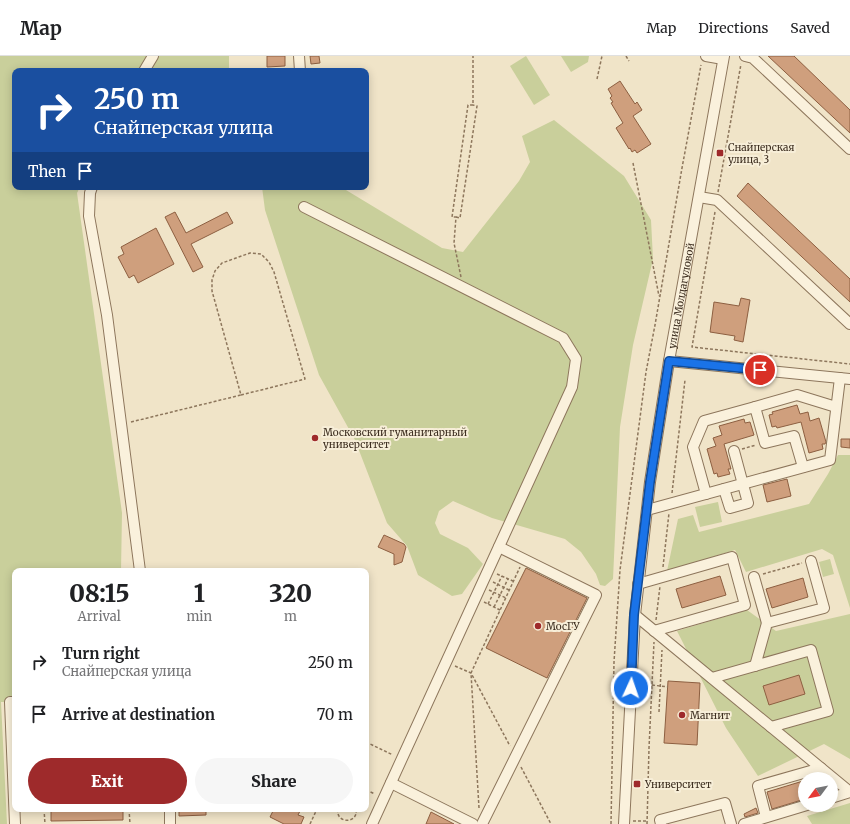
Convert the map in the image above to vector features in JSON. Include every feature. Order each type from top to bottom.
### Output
[{"type":"street","points":[[146,68],[153,56]]},
{"type":"street","points":[[299,56],[300,68]]},
{"type":"street","points":[[744,56],[753,58],[850,149]]},
{"type":"street","points":[[704,60],[724,58]]},
{"type":"street","name":"улица Молдагуловой","points":[[624,824],[634,615],[650,482],[669,361],[724,58]]},
{"type":"street","points":[[91,190],[89,216],[107,315],[140,568]]},
{"type":"street","points":[[699,197],[717,200],[850,324]]},
{"type":"street","points":[[304,207],[563,338],[576,359],[572,387],[372,824]]},
{"type":"street","points":[[647,510],[830,460],[836,407],[845,379],[669,361]]},
{"type":"street","points":[[706,494],[693,448],[704,421],[797,395],[836,407]]},
{"type":"street","points":[[755,407],[765,443],[794,436],[803,467]]},
{"type":"street","points":[[724,489],[730,508],[748,503],[734,451]]},
{"type":"street","points":[[482,824],[596,595],[499,547]]},
{"type":"street","points":[[638,584],[732,557],[745,605],[654,631]]},
{"type":"street","points":[[767,623],[824,608],[811,561]]},
{"type":"street","points":[[754,576],[767,623],[755,666]]},
{"type":"street","points":[[634,615],[850,792]]},
{"type":"street","points":[[712,678],[811,650],[828,711],[771,727]]},
{"type":"street","points":[[12,702],[10,702],[12,751]]},
{"type":"street","points":[[766,817],[758,786],[821,768]]},
{"type":"street","points":[[391,783],[473,824]]},
{"type":"street","points":[[838,796],[850,792]]},
{"type":"street","points":[[661,824],[660,820],[725,803],[731,824]]},
{"type":"street","points":[[744,824],[798,808]]},
{"type":"street","points":[[15,812],[15,824]]},
{"type":"street","points":[[170,812],[170,824]]},
{"type":"path","points":[[473,56],[473,105]]},
{"type":"path","points":[[597,79],[602,56]]},
{"type":"path","points":[[626,56],[629,61]]},
{"type":"path","points":[[612,824],[614,662],[620,570],[646,372],[682,168],[704,60]]},
{"type":"path","points":[[468,105],[473,105],[477,106],[460,218],[452,216],[468,105]]},
{"type":"path","points":[[633,163],[660,298]]},
{"type":"path","points":[[456,217],[454,243],[463,287]]},
{"type":"path","points":[[121,424],[241,395],[304,379],[274,272],[269,262],[261,254],[250,253],[222,263],[215,271],[212,280],[212,291],[241,395]]},
{"type":"path","points":[[692,347],[850,364]]},
{"type":"path","points":[[647,824],[654,631],[671,504],[685,380]]},
{"type":"path","points":[[734,451],[765,443]]},
{"type":"path","points":[[479,808],[471,673],[524,559]]},
{"type":"path","points":[[754,576],[811,561]]},
{"type":"path","points":[[485,578],[502,576],[513,582]]},
{"type":"path","points":[[488,604],[502,576]]},
{"type":"path","points":[[485,578],[509,590]]},
{"type":"path","points":[[485,578],[494,592],[506,598]]},
{"type":"path","points":[[494,607],[508,579]]},
{"type":"path","points":[[476,598],[500,610]]},
{"type":"path","points":[[659,712],[663,638]]},
{"type":"path","points":[[446,662],[471,673],[551,824]]},
{"type":"path","points":[[652,686],[668,687]]},
{"type":"path","points":[[369,743],[402,759]]},
{"type":"path","points":[[44,812],[45,824]]},
{"type":"path","points":[[129,812],[130,824]]},
{"type":"path","points":[[310,824],[316,812]]},
{"type":"path","points":[[337,812],[340,818],[346,822],[355,818],[356,812]]},
{"type":"green space","points":[[0,56],[229,56],[229,68],[12,68],[12,190],[78,190],[77,193],[122,513],[121,568],[12,568],[12,702],[1,702],[7,824],[0,824]]},
{"type":"green space","points":[[526,56],[550,95],[534,105],[510,66]]},
{"type":"green space","points":[[561,56],[589,56],[588,62],[571,72]]},
{"type":"green space","points":[[554,120],[624,176],[651,220],[653,259],[633,345],[620,427],[613,579],[605,586],[600,585],[596,574],[581,552],[565,539],[492,518],[453,501],[439,511],[435,523],[440,534],[468,548],[483,564],[462,594],[452,596],[418,575],[407,546],[387,523],[355,440],[319,375],[265,210],[262,190],[346,190],[442,248],[463,252],[519,181],[530,162],[522,136]]},
{"type":"green space","points":[[838,455],[850,455],[850,608],[833,555],[822,549],[746,572],[735,550],[667,571],[678,519],[693,515],[699,532],[809,504]]},
{"type":"green space","points":[[718,502],[722,522],[700,527],[695,507]]},
{"type":"green space","points":[[830,559],[834,574],[823,577],[819,562]]},
{"type":"green space","points":[[747,610],[776,631],[850,614],[850,759],[824,744],[758,776],[726,728],[677,631]]},
{"type":"green space","points":[[850,803],[850,824],[812,824],[807,816],[820,812],[838,812],[838,807]]},
{"type":"building","points":[[267,56],[285,56],[285,66],[267,67]]},
{"type":"building","points":[[310,56],[319,56],[320,63],[311,64]]},
{"type":"building","points":[[768,56],[794,56],[850,110],[850,133]]},
{"type":"building","points":[[620,81],[635,104],[637,102],[642,110],[633,116],[651,144],[637,153],[635,150],[632,152],[630,148],[629,149],[616,128],[623,123],[611,103],[613,102],[610,98],[612,96],[608,89]]},
{"type":"building","points":[[748,183],[850,279],[850,302],[737,196]]},
{"type":"building","points":[[175,212],[186,233],[227,212],[233,223],[191,244],[203,267],[193,272],[165,217]]},
{"type":"building","points":[[156,228],[174,264],[138,283],[134,275],[129,278],[118,257],[124,254],[121,247]]},
{"type":"building","points":[[741,298],[750,300],[743,342],[734,340],[735,336],[710,332],[714,302],[739,306]]},
{"type":"building","points":[[797,405],[800,414],[808,412],[810,421],[819,418],[826,442],[825,444],[822,444],[823,449],[809,453],[801,422],[777,428],[776,426],[772,427],[769,415],[773,414],[772,412]]},
{"type":"building","points":[[744,419],[745,423],[750,422],[754,435],[724,444],[731,469],[728,469],[730,474],[718,477],[717,473],[714,474],[707,449],[716,446],[713,438],[722,435],[719,426]]},
{"type":"building","points":[[841,439],[850,439],[850,448],[841,447]]},
{"type":"building","points":[[787,479],[791,496],[767,502],[763,485]]},
{"type":"building","points":[[384,535],[404,544],[406,547],[402,562],[394,565],[394,554],[378,547]]},
{"type":"building","name":"МосГУ","points":[[526,568],[587,598],[547,678],[486,648]]},
{"type":"building","points":[[720,576],[726,595],[682,608],[676,589]]},
{"type":"building","points":[[803,578],[808,597],[772,608],[766,589]]},
{"type":"building","points":[[799,675],[805,694],[769,705],[763,686]]},
{"type":"building","name":"Магнит","points":[[668,681],[700,683],[697,745],[664,743]]},
{"type":"building","points":[[798,783],[798,801],[772,809],[767,792]]},
{"type":"building","points":[[756,808],[758,813],[745,817],[744,814]]},
{"type":"building","points":[[51,812],[123,812],[123,820],[51,821]]},
{"type":"building","points":[[179,812],[206,812],[206,815],[179,816]]},
{"type":"building","points":[[272,812],[300,812],[298,815],[304,817],[301,824],[284,824],[270,817]]},
{"type":"building","points":[[431,812],[454,824],[426,824]]},
{"type":"place","name":"Снайперская улица, 3","points":[[720,153]]},
{"type":"place","name":"Московский гуманитарный университет","points":[[315,438]]},
{"type":"place","name":"МосГУ","points":[[538,626]]},
{"type":"place","name":"Магнит","points":[[682,715]]},
{"type":"place","name":"Университет","points":[[637,784]]},
{"type":"route","points":[[631,688],[634,615],[650,482],[669,361],[760,370]]}]
